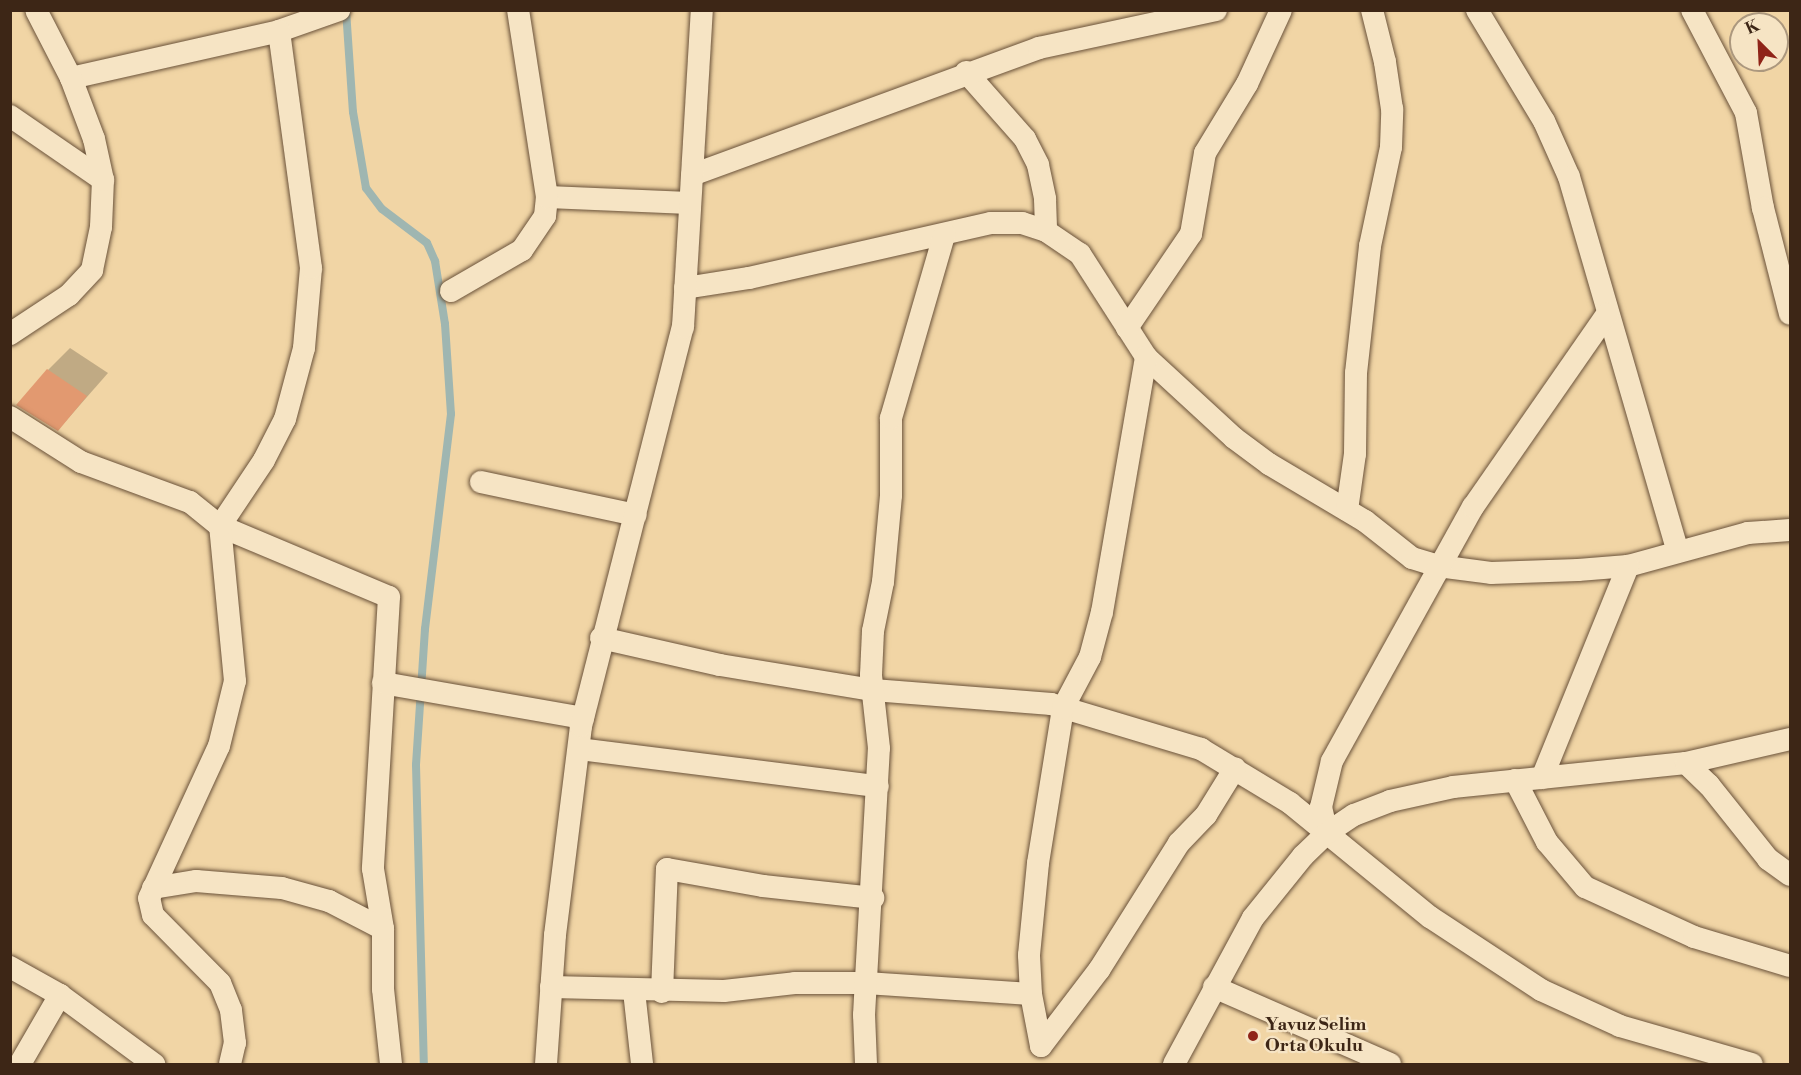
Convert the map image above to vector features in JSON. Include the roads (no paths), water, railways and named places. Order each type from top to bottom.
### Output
[{"type":"street","points":[[10,334],[69,295],[92,270],[101,226],[103,180],[94,139],[70,78],[36,10]]},
{"type":"street","points":[[451,291],[522,250],[545,216],[547,197],[518,10]]},
{"type":"street","points":[[546,1065],[551,987],[583,718],[601,638],[636,515],[683,327],[702,10]]},
{"type":"street","points":[[692,175],[966,72],[1040,48],[1140,17],[1216,10]]},
{"type":"street","points":[[1127,328],[1191,234],[1205,153],[1247,84],[1281,10]]},
{"type":"street","points":[[1347,510],[1355,454],[1356,373],[1370,246],[1383,198],[1391,147],[1390,97],[1372,10]]},
{"type":"street","points":[[1477,10],[1544,122],[1569,177],[1607,314],[1678,551]]},
{"type":"street","points":[[1692,10],[1746,113],[1763,208],[1791,314]]},
{"type":"street","points":[[70,78],[279,31],[333,14]]},
{"type":"street","points":[[230,1065],[235,1043],[228,1001],[220,983],[153,915],[149,898],[219,746],[235,681],[220,526],[264,460],[285,419],[304,348],[311,268],[279,31]]},
{"type":"street","points":[[966,72],[1025,139],[1038,165],[1046,199],[1046,231]]},
{"type":"street","points":[[10,116],[103,180]]},
{"type":"street","points":[[547,197],[690,203]]},
{"type":"street","points":[[686,288],[944,236],[991,223],[1022,223],[1046,231],[1080,254],[1146,357],[1234,438],[1269,464],[1347,510],[1412,558],[1438,566],[1491,573],[1628,566],[1748,533],[1791,530]]},
{"type":"street","points":[[866,1065],[866,983],[873,898],[878,786],[878,720],[873,690],[873,631],[883,582],[891,495],[891,418],[944,236]]},
{"type":"street","points":[[1327,833],[1321,807],[1332,761],[1438,566],[1499,467],[1607,314]]},
{"type":"street","points":[[1146,357],[1101,612],[1090,657],[1064,708],[1038,863],[1029,954],[1031,994],[1041,1046],[1099,970],[1179,843],[1206,815],[1235,768]]},
{"type":"street","points":[[10,417],[81,462],[190,502],[220,526],[388,597],[394,685],[373,869],[383,929],[383,988],[391,1065]]},
{"type":"street","points":[[481,482],[636,515]]},
{"type":"street","points":[[1542,778],[1628,566]]},
{"type":"street","points":[[601,638],[720,665],[873,690],[1064,708],[1201,749],[1235,768],[1327,833],[1430,917],[1541,990],[1620,1026],[1752,1065]]},
{"type":"street","points":[[394,685],[583,718]]},
{"type":"street","points":[[1174,1065],[1253,918],[1276,886],[1327,833],[1354,815],[1390,801],[1453,787],[1686,763],[1791,739]]},
{"type":"street","points":[[579,749],[653,762],[735,767],[878,786]]},
{"type":"street","points":[[1686,763],[1709,785],[1768,859],[1791,875]]},
{"type":"street","points":[[1515,780],[1547,842],[1585,887],[1694,937],[1791,966]]},
{"type":"street","points":[[662,992],[667,869],[763,886],[873,898]]},
{"type":"street","points":[[153,888],[196,881],[282,888],[329,901],[383,929]]},
{"type":"street","points":[[10,967],[60,994],[154,1065]]},
{"type":"street","points":[[551,987],[724,992],[795,983],[866,983],[1031,994]]},
{"type":"street","points":[[1214,987],[1390,1065]]},
{"type":"street","points":[[634,991],[642,1065]]},
{"type":"street","points":[[20,1065],[60,994]]},
{"type":"waterway","points":[[346,10],[353,112],[366,188],[382,209],[427,243],[435,261],[445,324],[451,414],[425,629],[416,765],[424,1064]]},
{"type":"place","name":"Yavuz Selim Orta Okulu","points":[[1253,1036]]}]
